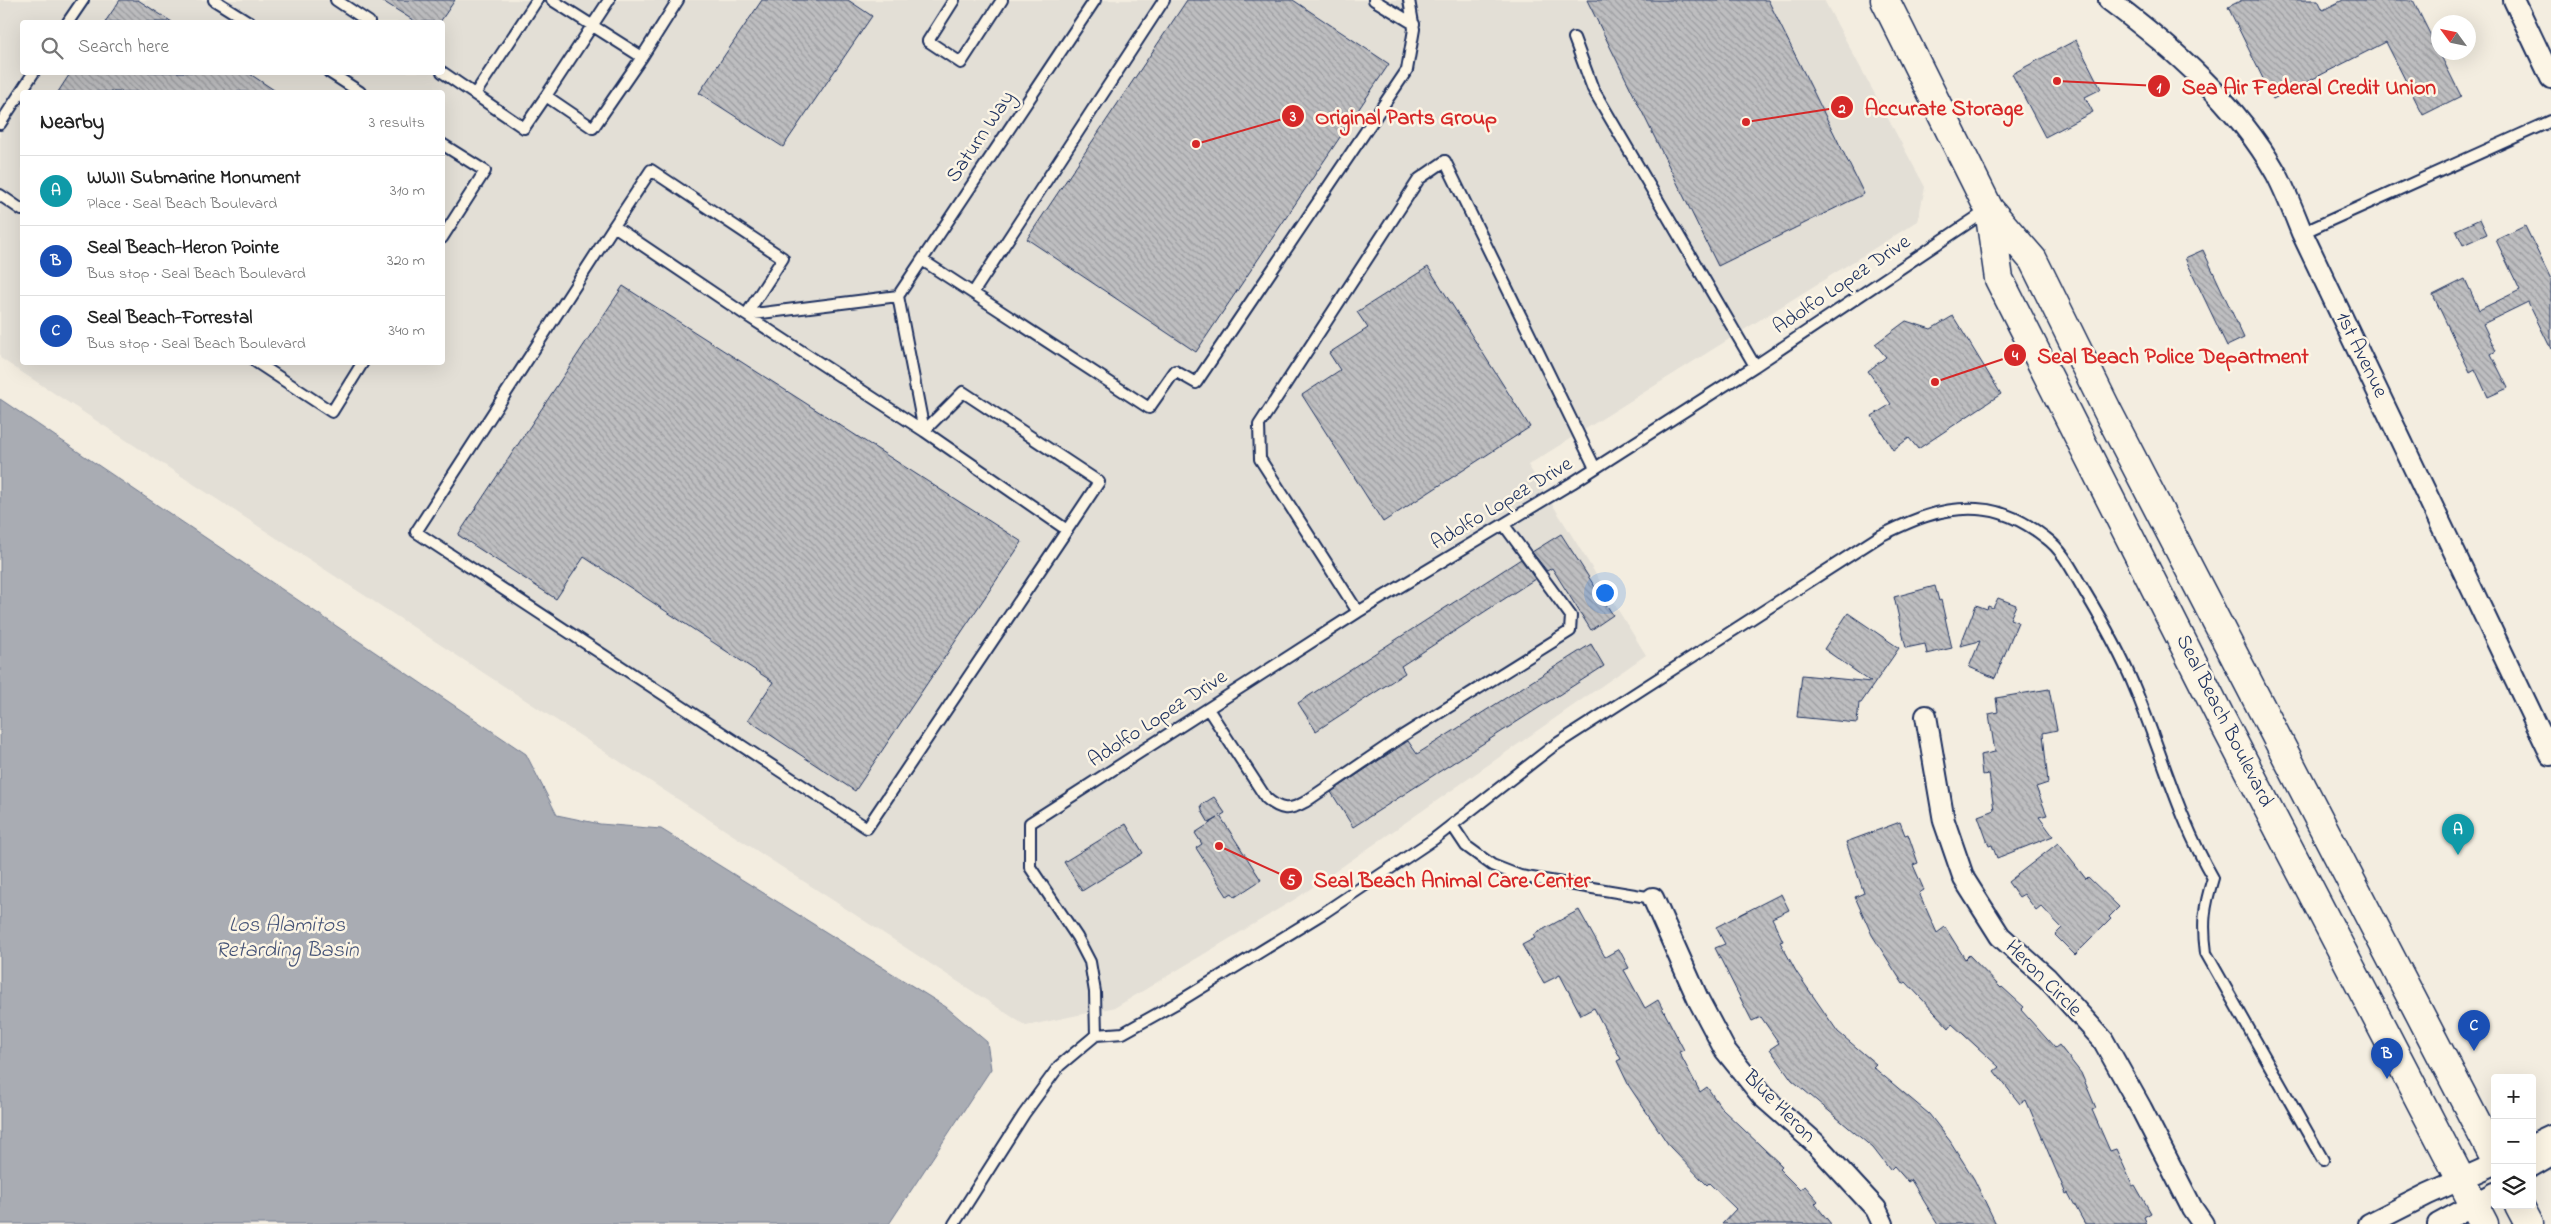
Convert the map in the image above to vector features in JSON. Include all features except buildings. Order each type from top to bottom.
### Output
[{"type":"main road","name":"Seal Beach Boulevard","points":[[1885,0],[1989,210],[2033,260],[2116,428],[2491,1151]]},
{"type":"main road","name":"Seal Beach Boulevard","points":[[1989,210],[1999,280],[2220,716],[2462,1178],[2485,1208]]},
{"type":"main road","points":[[2521,1209],[2528,1224]]},
{"type":"street","name":"1st Avenue","points":[[2109,0],[2150,30],[2201,77],[2248,130],[2284,188],[2302,233],[2551,755]]},
{"type":"street","points":[[2514,0],[2551,78]]},
{"type":"street","name":"Heron Circle","points":[[1926,716],[1944,820],[1964,878],[2000,936],[2047,978],[2103,1040],[2141,1108],[2192,1208],[2203,1224]]},
{"type":"street","name":"Blue Heron","points":[[1653,898],[1698,999],[1725,1050],[1762,1096],[1814,1142],[1876,1209],[1883,1224]]},
{"type":"street","points":[[2536,1143],[2551,1136]]},
{"type":"street","points":[[2535,1164],[2551,1155]]},
{"type":"street","points":[[2369,1224],[2491,1166]]},
{"type":"street","points":[[2438,1224],[2485,1208]]},
{"type":"lane","points":[[69,20],[83,0]]},
{"type":"lane","points":[[214,0],[246,20]]},
{"type":"lane","points":[[336,0],[366,20]]},
{"type":"lane","points":[[475,94],[537,0]]},
{"type":"lane","points":[[552,0],[642,57]]},
{"type":"lane","points":[[445,74],[524,128],[609,0]]},
{"type":"lane","points":[[546,96],[593,128],[642,57],[678,0]]},
{"type":"lane","points":[[954,0],[928,41],[961,63],[1002,0]]},
{"type":"lane","name":"Saturn Way","points":[[898,296],[1095,0]]},
{"type":"lane","points":[[973,293],[1164,0]]},
{"type":"lane","points":[[1374,0],[1414,24]]},
{"type":"lane","points":[[922,260],[1149,408],[1175,371],[1196,383],[1407,70],[1414,24],[1409,0]]},
{"type":"lane","points":[[1574,38],[1593,89],[1754,366]]},
{"type":"lane","points":[[22,90],[32,75]]},
{"type":"lane","points":[[334,75],[357,90]]},
{"type":"lane","points":[[0,124],[20,93]]},
{"type":"lane","points":[[2302,233],[2551,121]]},
{"type":"lane","points":[[445,146],[485,171],[445,233]]},
{"type":"lane","points":[[1358,612],[1260,459],[1259,425],[1420,179],[1445,161],[1595,468]]},
{"type":"lane","points":[[746,315],[783,258],[651,170],[416,532],[867,828],[1099,482],[963,392],[924,431]]},
{"type":"lane","points":[[0,195],[20,209]]},
{"type":"lane","name":"Adolfo Lopez Drive","points":[[1096,1035],[1095,992],[1090,962],[1077,937],[1030,867],[1030,823],[1358,612],[1595,468],[1754,366],[1989,210]]},
{"type":"lane","points":[[614,226],[924,431],[1067,530]]},
{"type":"lane","points":[[746,315],[898,296],[924,431]]},
{"type":"lane","points":[[261,365],[332,412],[361,365]]},
{"type":"lane","points":[[954,1224],[1024,1114],[1059,1066],[1096,1035],[1123,1033],[1176,1004],[1325,912],[1452,825],[1552,747],[1880,536],[1912,520],[1936,512],[1978,509],[2001,514],[2022,522],[2047,538],[2064,556],[2094,607],[2134,685],[2185,822],[2213,878],[2202,927],[2206,953],[2323,1160]]},
{"type":"lane","points":[[1208,709],[1262,793],[1276,807],[1294,809],[1399,738],[1570,631],[1571,616],[1504,525]]},
{"type":"lane","points":[[1452,825],[1466,846],[1492,865],[1520,876],[1653,898]]},
{"type":"shaded area","points":[[0,0],[1824,0],[1925,187],[1918,221],[1528,465],[1646,655],[1297,898],[1116,1007],[1026,1026],[0,358]]},
{"type":"water","name":"Los Alamitos Retarding Basin","points":[[0,399],[526,754],[557,815],[600,824],[661,829],[946,1007],[987,1042],[991,1069],[889,1224],[0,1224]]},
{"type":"place","name":"Sea Air Federal Credit Union","points":[[2057,81]]},
{"type":"place","name":"Accurate Storage","points":[[1746,122]]},
{"type":"place","name":"Original Parts Group","points":[[1196,144]]},
{"type":"place","name":"Seal Beach Police Department","points":[[1935,382]]},
{"type":"place","name":"Seal Beach Animal Care Center","points":[[1219,846]]},
{"type":"place","name":"WWII Submarine Monument","points":[[2458,855]]},
{"type":"place","name":"Seal Beach-Forrestal","points":[[2474,1051]]},
{"type":"place","name":"Seal Beach-Heron Pointe","points":[[2387,1079]]}]
